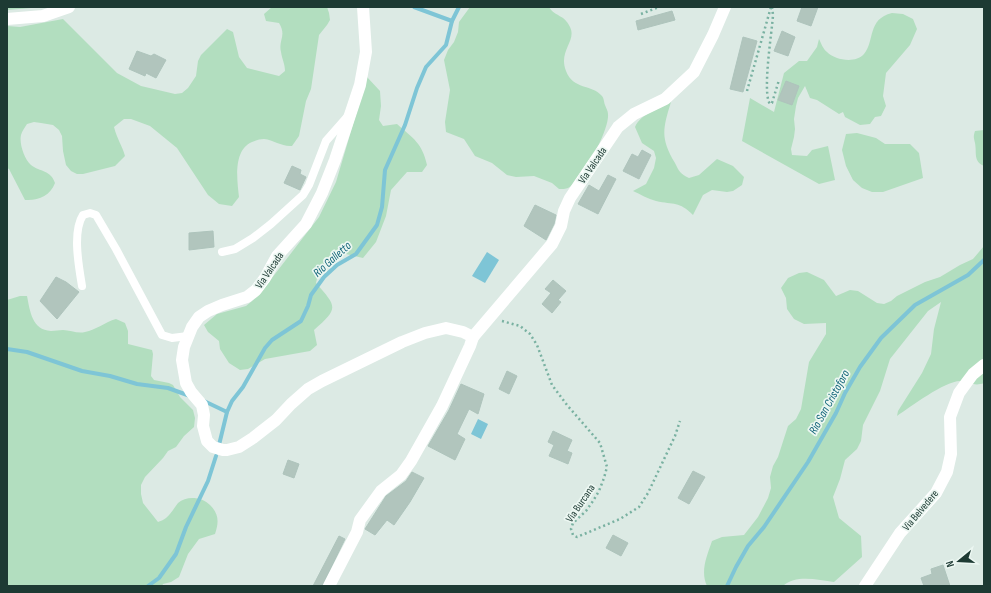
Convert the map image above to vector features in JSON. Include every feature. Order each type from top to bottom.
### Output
[{"type":"street","points":[[7,19],[42,16],[69,7]]},
{"type":"street","name":"Via Valcada","points":[[363,7],[366,52],[360,86],[322,193],[306,224],[277,256],[265,278],[256,290],[247,297],[222,305],[199,317],[188,336],[182,360],[186,383],[202,406],[204,415],[203,426],[207,441],[213,447],[223,450],[239,447],[253,438],[276,420],[308,389],[402,342],[425,333],[446,328],[463,332],[473,337]]},
{"type":"street","name":"Via Valcada","points":[[329,586],[357,532],[360,520],[381,491],[401,475],[411,461],[442,406],[473,337],[485,321],[552,244],[561,226],[564,211],[570,198],[618,127],[634,114],[665,99],[694,72],[713,35],[725,7]]},
{"type":"street","name":"Via Belvedere","points":[[865,586],[900,534],[936,493],[947,472],[951,454],[950,417],[959,393],[973,374],[984,365]]},
{"type":"lane","points":[[222,252],[235,249],[253,238],[303,195],[309,185],[326,141],[351,113]]},
{"type":"lane","points":[[82,286],[79,264],[78,234],[80,220],[83,215],[90,213],[96,216],[116,249],[162,335],[172,338],[188,336]]},
{"type":"path","points":[[641,14],[659,7]]},
{"type":"path","points":[[771,7],[773,15],[767,80],[767,98],[770,104],[775,97],[779,80]]},
{"type":"path","points":[[747,92],[771,7]]},
{"type":"path","name":"Via Burcana","points":[[485,321],[510,322],[520,326],[530,334],[537,344],[552,385],[600,443],[607,467],[599,491],[586,511],[573,523],[571,528],[573,535],[577,537],[620,519],[639,507],[648,493],[675,436],[680,421]]},
{"type":"green space","points":[[7,7],[43,7],[7,10]]},
{"type":"green space","points":[[272,7],[327,7],[330,20],[319,35],[311,89],[306,101],[299,136],[292,146],[260,139],[246,146],[239,158],[237,174],[239,197],[232,206],[219,204],[208,195],[177,148],[150,126],[131,119],[124,119],[114,127],[125,156],[115,166],[83,174],[77,174],[71,171],[66,165],[62,136],[59,130],[53,125],[34,122],[27,124],[21,135],[21,146],[24,155],[31,165],[48,173],[55,183],[53,188],[43,197],[34,200],[25,200],[9,169],[7,168],[7,26],[20,27],[63,19],[117,73],[141,86],[175,94],[182,93],[188,88],[196,76],[198,61],[201,55],[227,29],[233,32],[239,57],[247,68],[279,76],[285,71],[280,48],[282,35],[281,27],[279,23],[266,21],[264,14]]},
{"type":"green space","points":[[470,7],[549,7],[554,13],[568,23],[572,32],[564,58],[566,71],[573,81],[598,92],[602,96],[608,118],[601,140],[594,154],[576,181],[568,188],[559,189],[552,183],[534,176],[516,177],[507,175],[492,163],[475,156],[464,139],[446,132],[445,122],[450,90],[444,60],[458,32],[459,22]]},
{"type":"green space","points":[[892,13],[903,14],[913,19],[917,29],[910,45],[886,73],[883,96],[886,106],[881,116],[875,117],[870,124],[860,125],[845,117],[843,112],[839,114],[817,100],[810,98],[805,86],[798,98],[794,119],[795,129],[791,149],[792,155],[807,156],[812,150],[828,146],[835,180],[819,184],[742,141],[750,98],[774,112],[784,73],[799,61],[807,61],[817,47],[819,39],[824,49],[831,55],[845,60],[856,59],[864,54],[867,49],[875,25],[884,16]]},
{"type":"green space","points":[[367,77],[380,91],[381,106],[379,120],[383,126],[397,124],[420,146],[427,165],[422,172],[407,172],[391,190],[386,216],[376,242],[363,258],[346,254],[319,270],[316,283],[328,297],[332,307],[328,317],[314,330],[317,345],[310,351],[265,359],[248,369],[240,370],[229,363],[220,349],[219,341],[208,332],[204,325],[217,314],[246,306],[258,296],[319,217],[336,182]]},
{"type":"green space","points":[[671,102],[666,119],[664,133],[665,140],[670,154],[682,174],[689,178],[699,175],[717,159],[733,166],[744,177],[742,185],[733,191],[727,192],[712,190],[703,195],[693,215],[680,205],[653,200],[633,191],[646,184],[654,168],[656,158],[654,151],[642,143],[635,127],[641,118]]},
{"type":"green space","points":[[984,130],[984,166],[978,162],[976,156],[974,136],[975,131]]},
{"type":"green space","points":[[857,133],[876,138],[885,144],[910,144],[919,153],[923,178],[883,192],[872,192],[862,188],[853,180],[846,166],[842,150],[846,134]]},
{"type":"green space","points":[[984,246],[984,383],[974,384],[960,381],[946,385],[897,416],[898,411],[922,373],[931,354],[934,329],[941,302],[928,311],[890,359],[880,391],[863,425],[861,441],[857,449],[845,460],[833,497],[839,518],[861,536],[862,557],[834,582],[801,579],[788,582],[783,586],[707,586],[704,569],[712,541],[722,537],[744,535],[758,517],[768,498],[771,488],[770,477],[773,466],[778,457],[788,426],[796,419],[801,409],[809,362],[826,334],[826,323],[804,324],[794,319],[787,309],[786,298],[781,288],[788,278],[799,273],[807,272],[824,280],[836,296],[850,290],[858,291],[877,303],[884,304],[897,296],[925,282],[940,277],[973,259]]},
{"type":"green space","points":[[20,296],[27,296],[33,319],[45,330],[82,332],[93,330],[116,319],[125,323],[128,331],[128,344],[152,350],[151,376],[154,380],[173,385],[180,397],[193,410],[195,418],[194,427],[184,436],[176,447],[168,451],[145,477],[141,485],[143,503],[158,522],[168,516],[182,500],[190,498],[207,502],[217,515],[218,522],[215,534],[199,539],[188,554],[179,577],[171,582],[163,584],[162,586],[7,586],[7,300]]},
{"type":"water","points":[[487,252],[499,260],[485,283],[472,276]]},
{"type":"water","points":[[478,419],[488,424],[481,439],[471,434]]},
{"type":"building","points":[[802,7],[818,7],[811,26],[797,21]]},
{"type":"building","points":[[672,11],[675,20],[638,30],[636,21]]},
{"type":"building","points":[[782,31],[795,37],[788,56],[774,51]]},
{"type":"building","points":[[743,37],[757,41],[743,92],[730,89]]},
{"type":"building","points":[[137,51],[151,56],[154,54],[166,60],[156,78],[146,73],[145,76],[129,69]]},
{"type":"building","points":[[786,81],[799,86],[792,105],[778,100]]},
{"type":"building","points":[[642,150],[651,155],[639,179],[623,171],[632,154],[638,157]]},
{"type":"building","points":[[292,166],[301,170],[300,174],[306,177],[300,190],[284,183]]},
{"type":"building","points":[[608,175],[616,179],[598,214],[578,204],[589,185],[599,191]]},
{"type":"building","points":[[535,205],[556,215],[554,224],[546,240],[524,226]]},
{"type":"building","points":[[213,231],[214,247],[189,250],[189,233]]},
{"type":"building","points":[[56,277],[66,282],[79,292],[57,319],[40,301]]},
{"type":"building","points":[[553,280],[566,291],[558,300],[561,302],[552,313],[542,304],[551,293],[545,289]]},
{"type":"building","points":[[507,371],[517,376],[509,394],[499,389]]},
{"type":"building","points":[[461,384],[484,394],[478,414],[469,409],[457,434],[465,439],[455,460],[428,446],[449,410]]},
{"type":"building","points":[[553,431],[572,440],[567,451],[572,453],[568,464],[549,456],[554,445],[548,442]]},
{"type":"building","points":[[288,460],[299,464],[294,478],[283,474]]},
{"type":"building","points":[[693,471],[705,477],[689,504],[678,498]]},
{"type":"building","points":[[412,472],[424,478],[394,525],[387,520],[375,535],[365,529],[386,496],[406,481]]},
{"type":"building","points":[[613,535],[628,543],[621,556],[606,548]]},
{"type":"building","points":[[339,536],[345,539],[322,586],[313,586]]},
{"type":"building","points":[[943,565],[950,586],[924,586],[921,578],[932,574],[931,569]]},
{"type":"waterway","points":[[414,7],[452,21]]},
{"type":"waterway","name":"Rio Galletto","points":[[219,445],[227,412],[232,401],[243,387],[265,348],[272,340],[301,321],[311,295],[324,277],[337,265],[356,254],[377,225],[382,207],[385,170],[405,125],[417,88],[426,67],[446,45],[452,21],[459,7]]},
{"type":"waterway","name":"Rio San Cristoforo","points":[[727,586],[748,546],[764,527],[808,462],[860,367],[881,338],[915,305],[968,275],[984,260]]},
{"type":"waterway","points":[[7,349],[27,352],[82,371],[110,376],[137,384],[168,388],[190,396]]},
{"type":"waterway","points":[[204,401],[227,412]]},
{"type":"waterway","name":"Rio Galletto","points":[[148,586],[159,578],[176,554],[186,527],[208,481],[216,456]]}]
